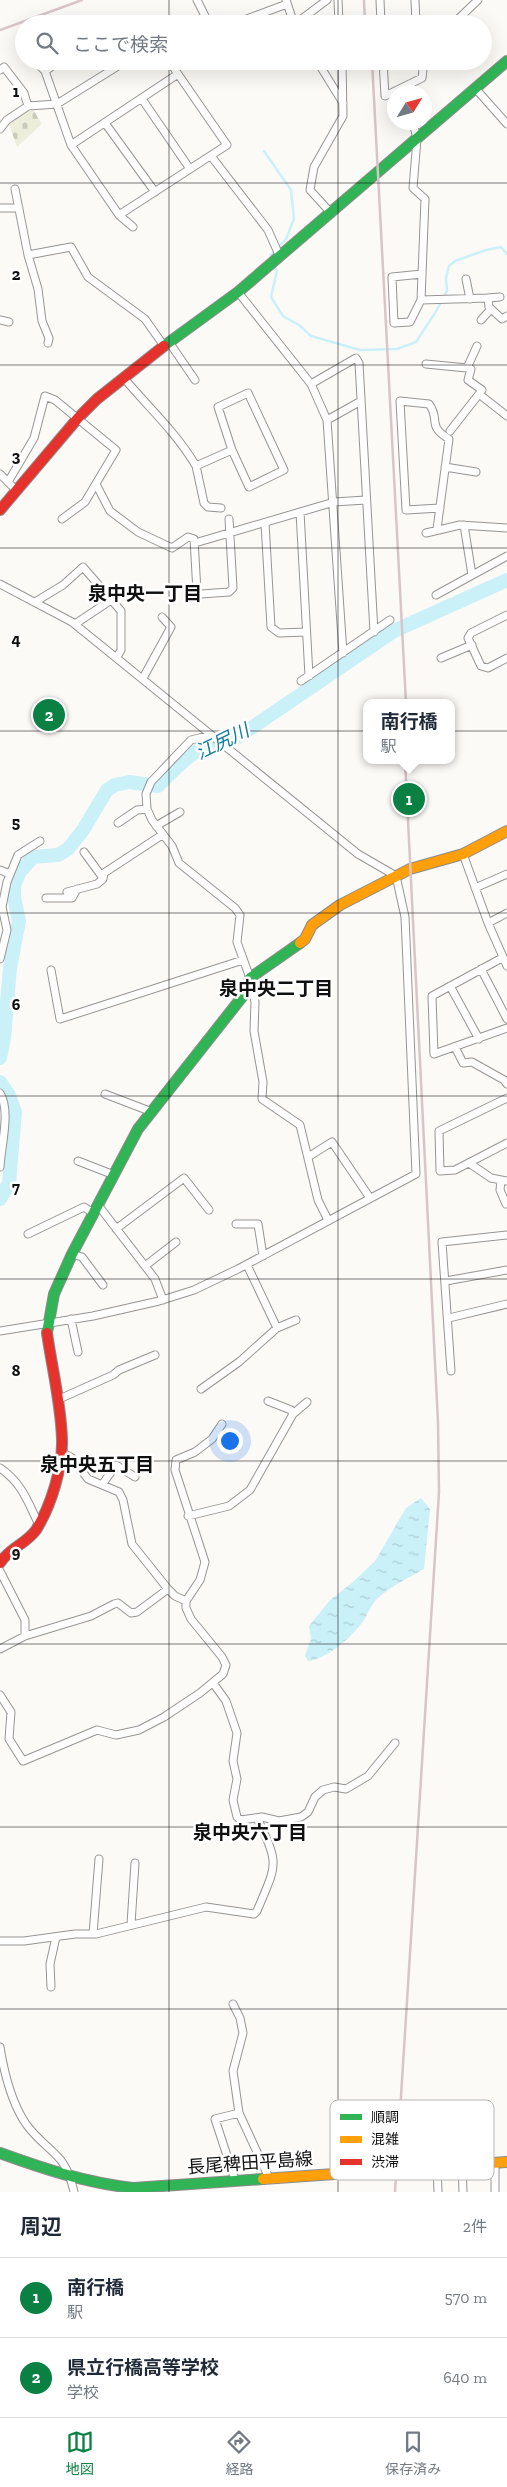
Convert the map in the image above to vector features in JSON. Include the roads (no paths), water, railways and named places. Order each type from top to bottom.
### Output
[{"type":"street","points":[[306,15],[327,0]]},
{"type":"street","points":[[338,0],[339,15]]},
{"type":"street","points":[[380,0],[381,15]]},
{"type":"street","points":[[415,0],[416,15]]},
{"type":"street","points":[[460,15],[470,3],[478,0]]},
{"type":"street","points":[[199,1],[205,15]]},
{"type":"street","points":[[255,15],[287,2],[291,15]]},
{"type":"street","points":[[0,510],[78,418],[123,377],[238,292],[507,61]]},
{"type":"street","points":[[0,70],[4,67],[24,93],[28,106]]},
{"type":"street","points":[[0,129],[7,120],[28,106],[57,104],[112,70]]},
{"type":"street","points":[[120,215],[227,145],[175,70]]},
{"type":"street","points":[[323,70],[345,106]]},
{"type":"street","points":[[330,213],[310,190],[314,167],[343,116],[345,106],[343,70]]},
{"type":"street","points":[[384,70],[385,96],[387,95]]},
{"type":"street","points":[[410,85],[422,78],[423,70]]},
{"type":"street","points":[[45,71],[71,145],[120,215],[133,227]]},
{"type":"street","points":[[71,145],[178,74]]},
{"type":"street","points":[[475,88],[507,124]]},
{"type":"street","points":[[142,99],[190,169]]},
{"type":"street","points":[[105,123],[155,192]]},
{"type":"street","points":[[416,130],[413,188],[425,199],[421,300],[410,322],[394,323],[392,277],[422,274]]},
{"type":"street","points":[[211,156],[268,230],[280,257]]},
{"type":"street","points":[[15,189],[28,255],[38,289],[42,321],[49,338],[48,343]]},
{"type":"street","points":[[0,208],[19,208]]},
{"type":"street","points":[[28,255],[71,247],[88,278],[145,319],[195,380]]},
{"type":"street","points":[[466,279],[470,300]]},
{"type":"street","points":[[238,292],[311,384],[327,420],[343,653]]},
{"type":"street","points":[[421,300],[470,300],[500,297]]},
{"type":"street","points":[[488,298],[491,309],[502,319],[507,316]]},
{"type":"street","points":[[481,320],[491,309]]},
{"type":"street","points":[[0,320],[9,322]]},
{"type":"street","points":[[467,368],[478,346]]},
{"type":"street","points":[[311,384],[356,358],[359,363],[374,632]]},
{"type":"street","points":[[426,364],[471,368],[468,380],[482,390],[450,431]]},
{"type":"street","points":[[123,377],[184,446],[196,466],[204,503],[208,507],[221,508]]},
{"type":"street","points":[[248,393],[284,470],[249,486],[232,450],[218,407],[248,393]]},
{"type":"street","points":[[479,394],[507,416]]},
{"type":"street","points":[[8,482],[34,438],[45,396],[55,400],[116,450],[85,502],[62,519]]},
{"type":"street","points":[[327,420],[361,401]]},
{"type":"street","points":[[437,529],[440,508],[445,467],[449,439],[434,426],[434,410],[429,404],[400,402],[406,510],[440,508]]},
{"type":"street","points":[[196,466],[232,450]]},
{"type":"street","points":[[445,467],[476,472]]},
{"type":"street","points":[[0,474],[17,491]]},
{"type":"street","points":[[96,484],[110,511],[138,532],[172,548],[188,537],[194,539],[197,592],[201,594],[229,592],[233,588],[229,519]]},
{"type":"street","points":[[195,543],[334,502],[366,500]]},
{"type":"street","points":[[300,512],[309,676]]},
{"type":"street","points":[[265,523],[271,627],[279,633],[306,632]]},
{"type":"street","points":[[464,525],[472,575]]},
{"type":"street","points":[[426,533],[437,529],[464,525],[507,528]]},
{"type":"street","points":[[436,595],[507,556]]},
{"type":"street","points":[[35,602],[63,585],[83,568],[121,611],[121,650],[117,657]]},
{"type":"street","points":[[0,584],[75,624],[358,854],[396,876],[404,918],[416,1174],[247,1265],[194,1290],[163,1300],[0,1331]]},
{"type":"street","points":[[75,624],[111,600]]},
{"type":"street","points":[[507,614],[471,633],[468,638],[481,666],[488,668],[507,658]]},
{"type":"street","points":[[143,678],[171,627],[162,617]]},
{"type":"street","points":[[301,682],[390,620]]},
{"type":"street","points":[[441,658],[472,644]]},
{"type":"street","points":[[211,735],[191,740],[151,782],[146,794],[147,809],[162,835],[172,846],[179,863],[239,912],[240,920],[237,942],[250,978],[255,1002],[254,1031],[263,1082],[262,1099],[300,1126],[318,1200],[328,1220]]},
{"type":"street","points":[[118,823],[137,810],[147,809]]},
{"type":"street","points":[[156,826],[180,812]]},
{"type":"street","points":[[0,1563],[8,1550],[31,1536],[39,1525],[62,1453],[57,1400],[47,1332],[54,1294],[72,1254],[138,1129],[246,992],[250,978],[305,939],[312,924],[340,905],[410,869],[463,854],[507,831]]},
{"type":"street","points":[[67,892],[97,884],[104,874],[162,835]]},
{"type":"street","points":[[0,959],[7,930],[2,899],[10,874],[18,855],[40,841]]},
{"type":"street","points":[[84,852],[103,878]]},
{"type":"street","points":[[463,854],[488,923],[507,966]]},
{"type":"street","points":[[0,870],[10,874]]},
{"type":"street","points":[[475,888],[507,874]]},
{"type":"street","points":[[46,898],[72,898],[77,889]]},
{"type":"street","points":[[488,923],[507,913]]},
{"type":"street","points":[[502,958],[432,996],[434,1054],[507,1028]]},
{"type":"street","points":[[51,970],[60,1019],[243,960]]},
{"type":"street","points":[[481,970],[507,1019]]},
{"type":"street","points":[[450,986],[479,1039]]},
{"type":"street","points":[[455,1047],[463,1063],[472,1062],[504,1080],[507,1084]]},
{"type":"street","points":[[0,1093],[2,1110],[0,1167]]},
{"type":"street","points":[[105,1094],[152,1112]]},
{"type":"street","points":[[507,1098],[439,1131],[440,1171],[454,1170],[507,1143]]},
{"type":"street","points":[[308,1157],[332,1142],[370,1198]]},
{"type":"street","points":[[78,1161],[114,1175]]},
{"type":"street","points":[[470,1163],[491,1178],[504,1180],[500,1190],[506,1204]]},
{"type":"street","points":[[116,1229],[184,1178],[209,1210]]},
{"type":"street","points":[[28,1234],[84,1207],[95,1209],[116,1229],[155,1279],[163,1300]]},
{"type":"street","points":[[236,1224],[258,1224],[263,1256]]},
{"type":"street","points":[[451,1371],[449,1318],[442,1242],[507,1235]]},
{"type":"street","points":[[145,1266],[176,1242]]},
{"type":"street","points":[[72,1254],[82,1257],[103,1285]]},
{"type":"street","points":[[247,1265],[277,1328]]},
{"type":"street","points":[[446,1281],[507,1270]]},
{"type":"street","points":[[449,1318],[507,1304]]},
{"type":"street","points":[[71,1319],[78,1352]]},
{"type":"street","points":[[201,1389],[239,1362],[277,1328],[296,1320]]},
{"type":"street","points":[[57,1400],[155,1355]]},
{"type":"street","points":[[268,1401],[291,1410],[293,1414]]},
{"type":"street","points":[[188,1516],[229,1506],[250,1490],[293,1414],[307,1402]]},
{"type":"street","points":[[0,1695],[11,1712],[9,1739],[23,1761],[97,1730],[116,1735],[138,1730],[179,1708],[223,1674],[226,1665],[222,1657],[191,1619],[186,1601],[200,1580],[205,1562],[177,1481],[175,1462],[179,1458],[192,1454],[212,1439],[222,1424]]},
{"type":"street","points":[[62,1453],[72,1458],[88,1479],[116,1490],[121,1495],[132,1544],[168,1589],[175,1596],[186,1601]]},
{"type":"street","points":[[102,1485],[116,1465],[135,1477]]},
{"type":"street","points":[[1,1470],[19,1484],[39,1525]]},
{"type":"street","points":[[0,1572],[24,1620],[25,1636]]},
{"type":"street","points":[[0,1649],[25,1636],[91,1616],[114,1604],[118,1603],[131,1613],[137,1612],[168,1589]]},
{"type":"street","points":[[213,1683],[226,1701],[237,1733],[233,1761],[236,1779],[233,1800],[237,1817],[245,1821],[268,1817],[279,1821],[302,1817],[308,1812],[315,1797],[323,1790],[334,1787],[346,1789],[368,1776],[395,1743]]},
{"type":"street","points":[[0,1941],[93,1934],[206,1907],[254,1914],[257,1911],[275,1864],[273,1850],[257,1818]]},
{"type":"street","points":[[93,1934],[99,1859]]},
{"type":"street","points":[[131,1924],[135,1863]]},
{"type":"street","points":[[50,1987],[50,1964],[56,1936]]},
{"type":"street","points":[[233,2004],[240,2018],[243,2032],[233,2071],[239,2113],[269,2178]]},
{"type":"street","points":[[0,2047],[3,2068],[26,2123],[38,2137],[58,2154],[71,2179],[74,2192]]},
{"type":"street","points":[[235,2180],[215,2119],[239,2113]]},
{"type":"street","name":"長尾稗田平島線","points":[[0,2153],[71,2179],[134,2188],[330,2174]]},
{"type":"street","name":"長尾稗田平島線","points":[[495,2163],[507,2162]]},
{"type":"street","points":[[495,2163],[495,2192]]},
{"type":"water","points":[[421,1498],[430,1509],[424,1569],[394,1586],[378,1598],[363,1621],[344,1642],[330,1652],[308,1661],[305,1656],[311,1638],[309,1626],[330,1600],[375,1561],[406,1508]]},
{"type":"waterway","points":[[264,151],[291,190],[294,219],[286,239],[271,255],[272,260]]},
{"type":"waterway","points":[[274,265],[277,271],[271,297],[283,316],[299,325],[311,336],[360,350],[397,349],[416,342],[435,313],[447,291],[446,278],[449,266],[455,261],[486,250],[501,247],[507,254]]},
{"type":"waterway","name":"江尻川","points":[[0,1058],[4,1038],[10,968],[19,921],[14,897],[14,886],[19,873],[33,857],[58,855],[68,849],[83,830],[107,790],[115,785],[129,782],[158,786],[177,767],[201,748],[238,737],[394,631],[507,580]]},
{"type":"waterway","name":"江尻川","points":[[0,1082],[9,1095],[15,1112],[9,1183],[0,1199]]},
{"type":"railway","points":[[41,15],[82,0]]},
{"type":"railway","points":[[364,0],[365,15]]},
{"type":"railway","points":[[0,30],[15,25]]},
{"type":"railway","points":[[372,70],[406,699]]},
{"type":"railway","points":[[401,2100],[439,1492],[438,1423],[405,764]]},
{"type":"railway","points":[[395,2192],[396,2180]]},
{"type":"place","name":"県立行橋高等学校","points":[[49,715]]},
{"type":"place","name":"南行橋","points":[[409,799]]},
{"type":"district","name":"泉中央一丁目","points":[[145,593]]},
{"type":"district","name":"泉中央二丁目","points":[[276,988]]},
{"type":"district","name":"泉中央五丁目","points":[[97,1464]]},
{"type":"district","name":"泉中央六丁目","points":[[250,1832]]}]
